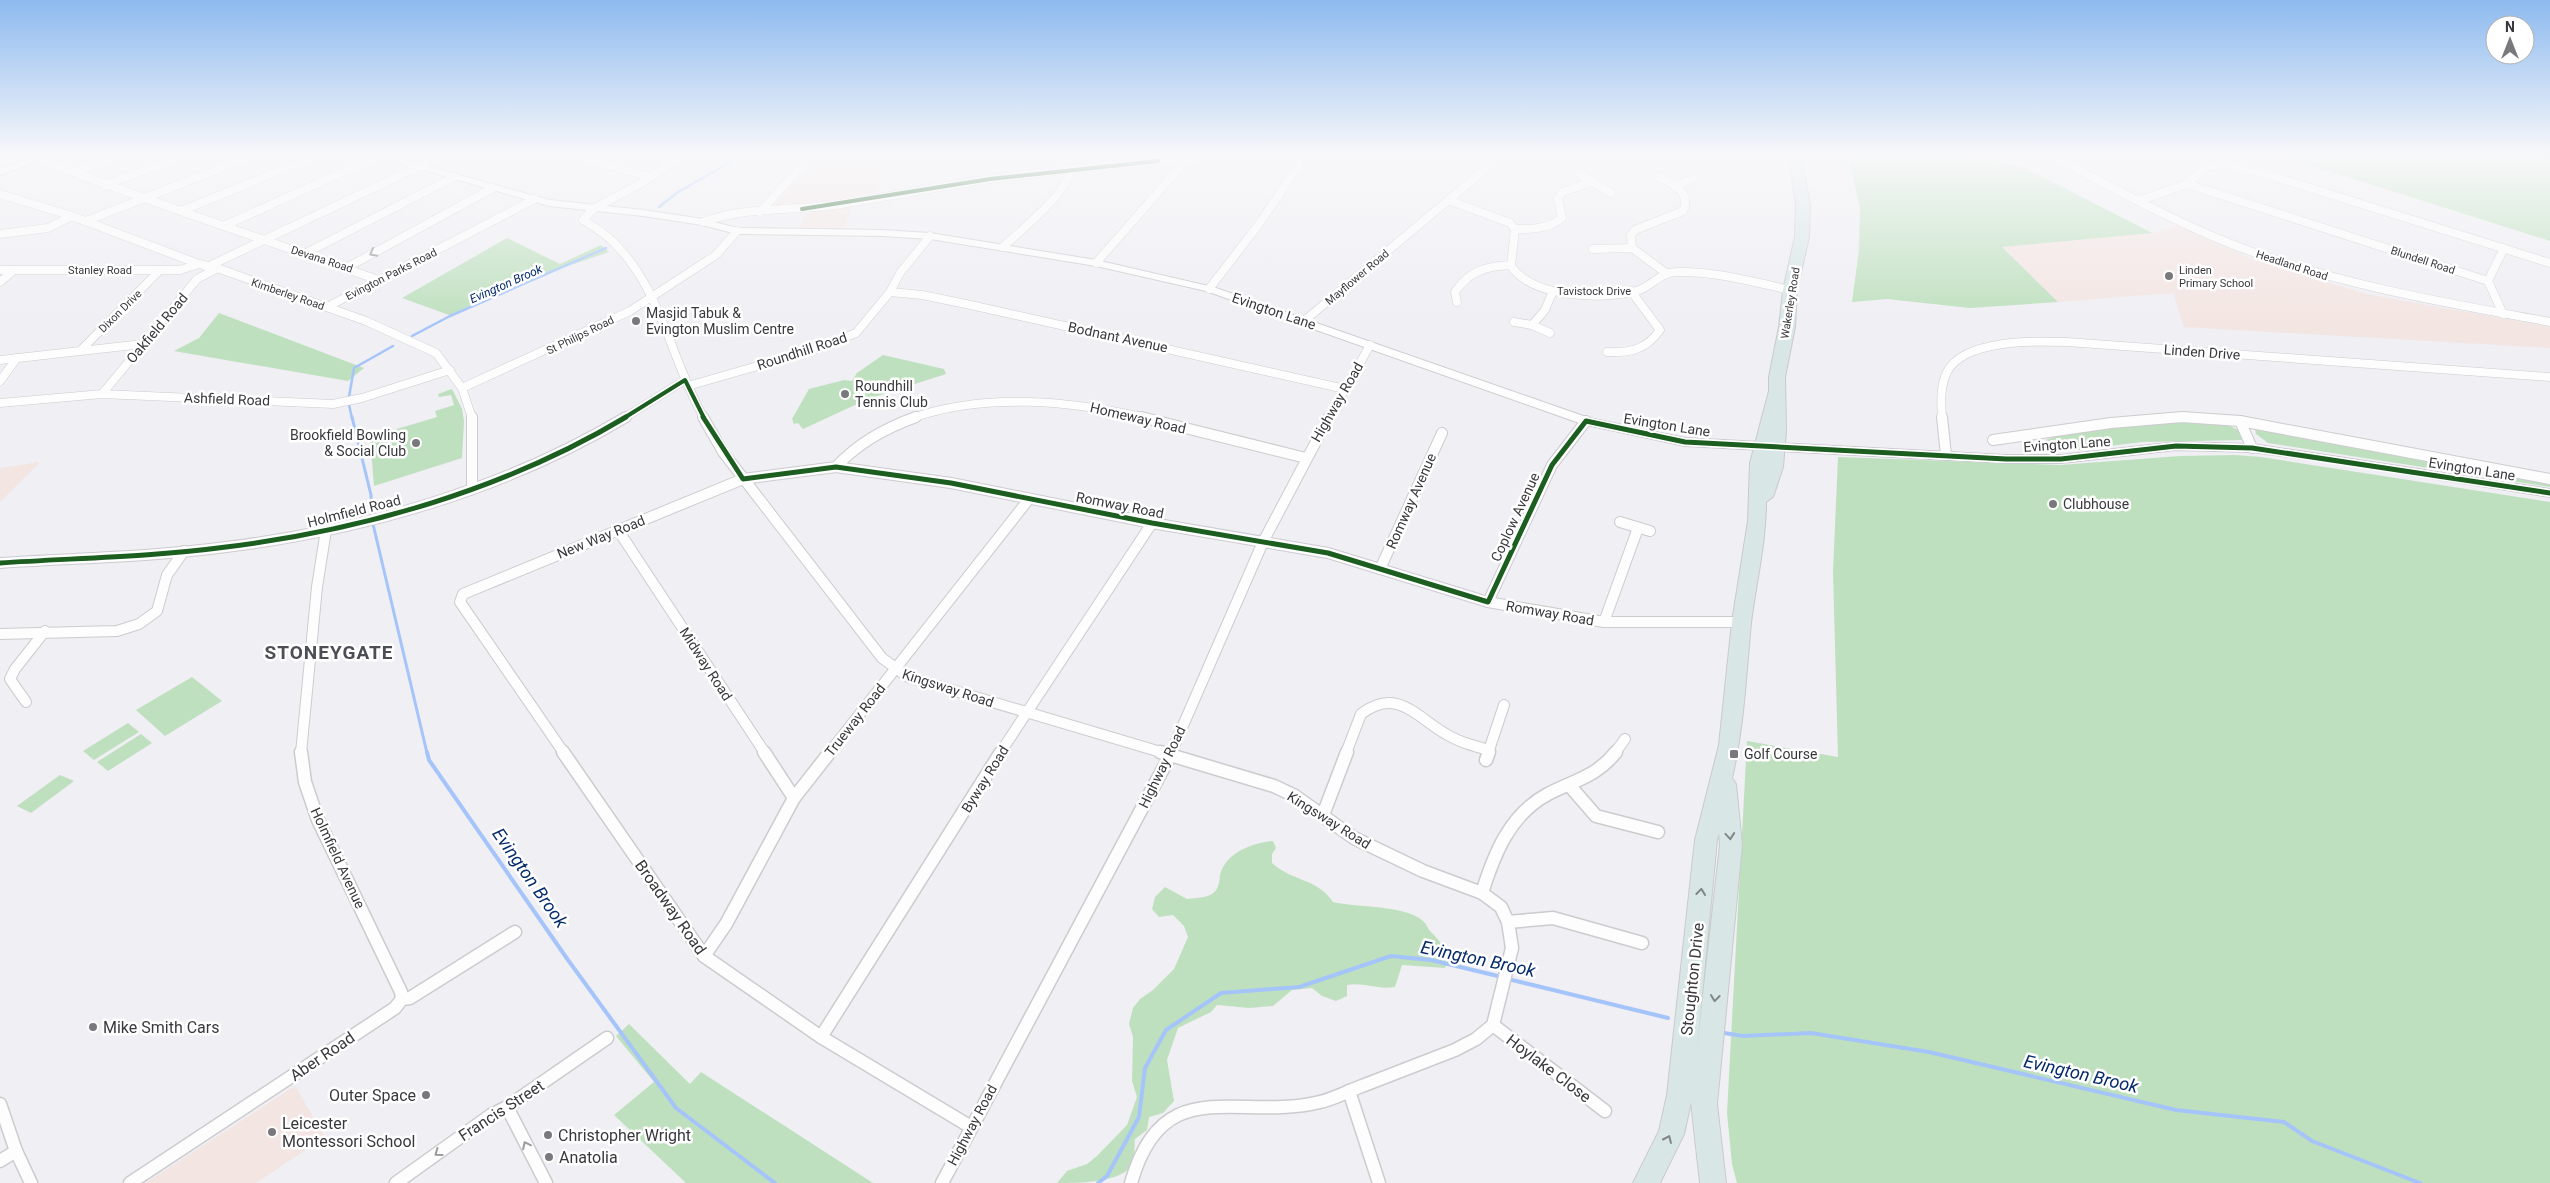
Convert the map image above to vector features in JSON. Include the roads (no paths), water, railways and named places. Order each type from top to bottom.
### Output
[{"type":"highway","name":"Wakerley Road","points":[[1769,447],[1777,391],[1777,377],[1790,311],[1790,290],[1803,222],[1803,211]]},
{"type":"highway","name":"Stoughton Drive","points":[[1646,1183],[1671,1134],[1680,1095],[1706,840],[1724,770],[1742,622],[1757,521],[1774,466],[1769,447]]},
{"type":"highway","name":"Stoughton Drive","points":[[1713,1183],[1704,1104],[1731,844],[1724,770]]},
{"type":"street","name":"Kimberley Road","points":[[56,211],[202,266],[217,268],[366,321],[436,353],[462,388],[472,413],[472,488]]},
{"type":"street","points":[[86,221],[110,211]]},
{"type":"street","name":"Devana Road","points":[[185,211],[304,254],[348,267],[381,281]]},
{"type":"street","points":[[226,225],[256,211]]},
{"type":"street","points":[[202,266],[322,211]]},
{"type":"street","points":[[304,254],[387,211]]},
{"type":"street","points":[[348,267],[450,211]]},
{"type":"street","name":"Evington Parks Road","points":[[327,307],[381,281],[512,211]]},
{"type":"street","name":"Kingsway Road","points":[[591,211],[584,220],[612,240],[638,273],[651,298],[686,383],[723,452],[882,658],[894,670],[908,677],[1274,786],[1295,796],[1354,838],[1423,871],[1482,893],[1501,907],[1508,922],[1512,948],[1493,1025]]},
{"type":"street","name":"Evington Lane","points":[[621,211],[703,222],[737,231],[882,233],[930,236],[1096,263],[1209,289],[1586,421],[1685,442],[2006,459],[2061,459],[2176,446],[2252,448],[2343,460],[2550,493]]},
{"type":"street","points":[[703,222],[715,217],[770,211]]},
{"type":"street","points":[[1003,247],[1039,211]]},
{"type":"street","points":[[1096,263],[1141,211]]},
{"type":"street","points":[[1209,289],[1268,211]]},
{"type":"street","name":"Mayflower Road","points":[[1304,321],[1435,211]]},
{"type":"street","points":[[1479,211],[1501,219],[1515,229],[1538,229],[1555,225],[1562,218],[1561,211]]},
{"type":"street","points":[[1632,248],[1632,234],[1635,230],[1666,222],[1683,211]]},
{"type":"street","name":"Headland Road","points":[[2159,211],[2215,238],[2311,272],[2408,297],[2550,322]]},
{"type":"street","name":"Blundell Road","points":[[2271,211],[2488,281]]},
{"type":"street","points":[[2383,211],[2550,263]]},
{"type":"street","points":[[0,234],[48,228],[72,216]]},
{"type":"street","points":[[1457,302],[1455,292],[1463,279],[1480,267],[1511,265],[1515,229]]},
{"type":"street","name":"St Philips Road","points":[[462,388],[543,352],[651,298],[716,255],[737,231]]},
{"type":"street","name":"Roundhill Road","points":[[686,383],[835,342],[856,332],[890,292],[900,273],[930,236]]},
{"type":"street","points":[[1592,249],[1632,248],[1666,274]]},
{"type":"street","points":[[2502,314],[2488,281],[2504,248]]},
{"type":"street","name":"Tavistock Drive","points":[[1511,265],[1514,272],[1523,279],[1538,288],[1553,291],[1631,292],[1666,274],[1684,273],[1719,277],[1790,290]]},
{"type":"street","name":"Stanley Road","points":[[0,270],[180,270],[202,266]]},
{"type":"street","name":"Oakfield Road","points":[[102,394],[197,279],[217,268]]},
{"type":"street","points":[[0,282],[14,270]]},
{"type":"street","name":"Dixon Drive","points":[[80,351],[160,270]]},
{"type":"street","points":[[1532,325],[1543,313],[1551,300],[1553,291]]},
{"type":"street","name":"Bodnant Avenue","points":[[890,292],[922,295],[966,304],[1344,389]]},
{"type":"street","points":[[1607,352],[1630,352],[1653,343],[1660,330],[1631,292]]},
{"type":"street","points":[[1514,322],[1532,325],[1550,333]]},
{"type":"street","name":"Linden Drive","points":[[1946,455],[1941,401],[1942,384],[1946,375],[1961,359],[1973,352],[2004,344],[2073,343],[2550,377]]},
{"type":"street","points":[[0,360],[143,344]]},
{"type":"street","name":"Highway Road","points":[[942,1183],[1170,756],[1264,542],[1306,458],[1370,345]]},
{"type":"street","points":[[0,381],[17,358]]},
{"type":"street","name":"Ashfield Road","points":[[0,403],[102,394],[333,404],[362,398],[450,370]]},
{"type":"street","name":"Holmfield Road","points":[[0,563],[184,551],[255,543],[326,530],[401,511],[472,488],[597,434],[686,383]]},
{"type":"street","name":"Homeway Road","points":[[836,467],[849,451],[889,427],[916,417],[955,406],[995,402],[1044,401],[1100,407],[1248,446],[1306,458]]},
{"type":"street","name":"Evington Lane","points":[[1993,440],[2111,424],[2182,417],[2240,420],[2550,479]]},
{"type":"street","points":[[2240,420],[2252,448]]},
{"type":"street","name":"Coplow Avenue","points":[[1488,602],[1552,465],[1586,421]]},
{"type":"street","name":"Romway Avenue","points":[[1380,569],[1442,433]]},
{"type":"street","name":"Romway Road","points":[[743,479],[836,467],[951,483],[1152,523],[1328,553],[1488,602],[1604,622],[1742,622]]},
{"type":"street","name":"New Way Road","points":[[460,597],[466,592],[743,479]]},
{"type":"street","name":"Trueway Road","points":[[704,956],[726,924],[794,798],[1028,499]]},
{"type":"street","points":[[1620,522],[1650,531]]},
{"type":"street","name":"Byway Road","points":[[821,1038],[1026,713],[1152,523]]},
{"type":"street","points":[[1604,622],[1638,528]]},
{"type":"street","name":"Holmfield Avenue","points":[[326,530],[317,587],[301,752],[305,782],[318,820],[401,992],[402,1000]]},
{"type":"street","name":"Midway Road","points":[[618,530],[794,798]]},
{"type":"street","points":[[0,634],[45,631],[117,631],[139,624],[157,611],[167,575],[184,551]]},
{"type":"street","name":"Broadway Road","points":[[460,597],[460,602],[465,610],[704,956],[821,1038],[971,1127]]},
{"type":"street","points":[[26,702],[10,679],[15,669],[45,631]]},
{"type":"street","points":[[1323,815],[1361,714],[1370,706],[1383,702],[1406,706],[1452,738],[1487,755],[1504,705]]},
{"type":"street","points":[[1482,893],[1494,854],[1509,826],[1529,807],[1547,794],[1570,786],[1595,773],[1614,758],[1624,739]]},
{"type":"street","points":[[1570,786],[1596,816],[1658,832]]},
{"type":"street","points":[[1508,922],[1553,918],[1642,943]]},
{"type":"street","name":"Aber Road","points":[[130,1183],[395,1008],[402,1000],[416,995],[515,932]]},
{"type":"street","points":[[1131,1183],[1142,1152],[1158,1127],[1183,1111],[1217,1107],[1304,1105],[1320,1102],[1455,1050],[1476,1039],[1493,1025]]},
{"type":"street","name":"Hoylake Close","points":[[1493,1025],[1605,1110]]},
{"type":"street","name":"Francis Street","points":[[396,1183],[491,1115],[508,1107],[607,1038]]},
{"type":"street","points":[[1349,1091],[1379,1183]]},
{"type":"street","points":[[0,1104],[16,1151],[31,1183]]},
{"type":"street","points":[[508,1107],[546,1183]]},
{"type":"street","points":[[0,1161],[16,1151]]},
{"type":"waterway","name":"Evington Brook","points":[[412,336],[450,316],[606,248]]},
{"type":"waterway","name":"Evington Brook","points":[[349,397],[354,368],[393,346]]},
{"type":"waterway","name":"Evington Brook","points":[[349,405],[352,418]]},
{"type":"waterway","name":"Evington Brook","points":[[352,417],[371,495],[372,514]]},
{"type":"waterway","name":"Evington Brook","points":[[373,524],[427,753]]},
{"type":"waterway","name":"Evington Brook","points":[[427,752],[429,760],[568,960],[676,1108],[775,1183]]},
{"type":"waterway","name":"Evington Brook","points":[[1098,1183],[1107,1176],[1139,1117],[1145,1068],[1166,1030],[1221,993],[1299,987],[1391,956],[1431,960],[1502,977]]},
{"type":"waterway","name":"Evington Brook","points":[[1508,979],[1668,1018]]},
{"type":"waterway","name":"Evington Brook","points":[[1724,1033],[1743,1036],[1811,1033],[1929,1052],[2176,1110],[2284,1122],[2312,1141],[2420,1183]]},
{"type":"place","name":"Linden Primary School","points":[[2169,276]]},
{"type":"place","name":"Masjid Tabuk & Evington Muslim Centre","points":[[636,321]]},
{"type":"place","name":"Roundhill Tennis Club","points":[[845,394]]},
{"type":"place","name":"Brookfield Bowling & Social Club","points":[[416,443]]},
{"type":"place","name":"Clubhouse","points":[[2053,504]]},
{"type":"place","name":"Golf Course","points":[[1734,754]]},
{"type":"place","name":"Mike Smith Cars","points":[[93,1027]]},
{"type":"place","name":"Outer Space","points":[[426,1095]]},
{"type":"place","name":"Leicester Montessori School","points":[[272,1132]]},
{"type":"place","name":"Christopher Wright","points":[[548,1135]]},
{"type":"place","name":"Anatolia","points":[[549,1157]]},
{"type":"district","name":"STONEYGATE","points":[[329,652]]}]
